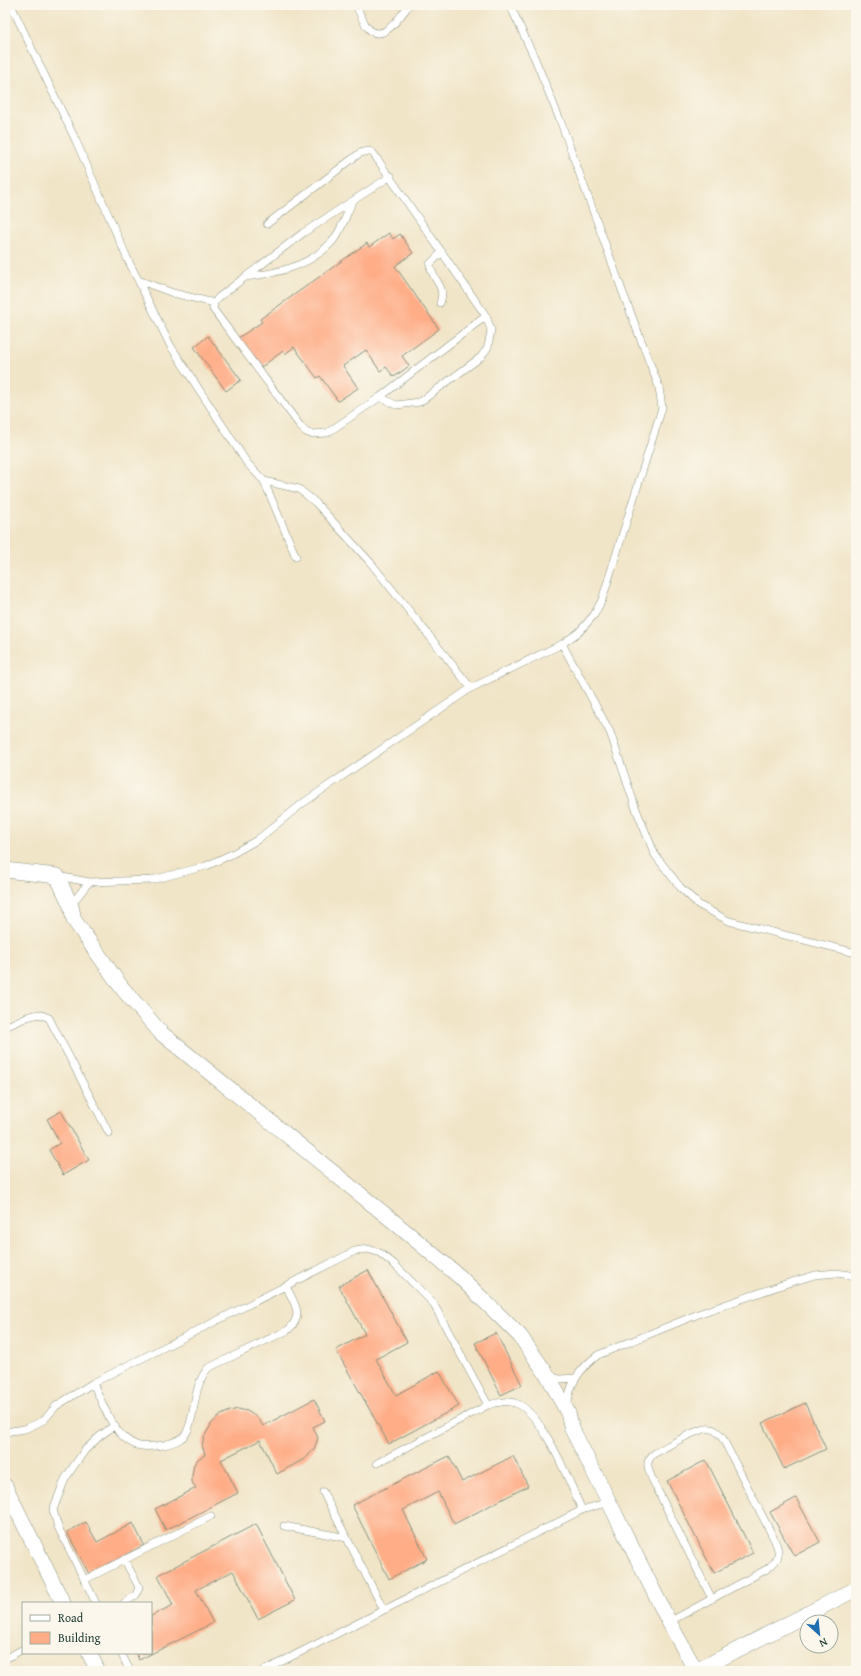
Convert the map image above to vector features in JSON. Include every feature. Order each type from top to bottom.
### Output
[{"type":"street","points":[[5,870],[57,876],[71,906],[74,920],[122,988],[161,1033],[460,1277],[520,1336],[548,1376],[568,1414],[572,1429],[669,1622],[696,1671],[856,1589]]},
{"type":"street","points":[[5,1486],[63,1602]]},
{"type":"street","points":[[90,1654],[98,1671]]},
{"type":"lane","points":[[11,5],[76,141],[128,260],[170,345],[247,463],[264,481],[296,557]]},
{"type":"lane","points":[[356,5],[368,28],[376,33],[386,31],[392,26],[409,5]]},
{"type":"lane","points":[[57,876],[89,882],[152,880],[206,866],[232,854],[257,840],[303,803],[471,688],[562,644],[579,632],[594,615],[602,600],[662,408],[659,387],[560,120],[535,59],[510,5]]},
{"type":"lane","points":[[267,224],[365,152],[369,151],[376,156],[391,176],[486,316],[490,330],[488,347],[481,357],[420,402],[396,405],[380,397]]},
{"type":"lane","points":[[391,176],[303,233],[219,297],[214,303],[214,309],[306,432],[312,434],[327,433],[380,397],[486,316]]},
{"type":"lane","points":[[245,277],[290,269],[311,259],[331,243],[343,225],[352,202]]},
{"type":"lane","points":[[440,304],[443,296],[441,287],[431,272],[430,264],[442,252]]},
{"type":"lane","points":[[138,280],[172,293],[214,303]]},
{"type":"lane","points":[[264,481],[299,489],[316,503],[370,562],[471,688]]},
{"type":"lane","points":[[562,644],[610,732],[636,809],[655,856],[698,905],[729,921],[856,953]]},
{"type":"lane","points":[[71,906],[89,882]]},
{"type":"lane","points":[[5,1027],[27,1017],[39,1014],[49,1018],[109,1133]]},
{"type":"lane","points":[[5,1433],[10,1430],[25,1429],[44,1420],[56,1406],[94,1383],[356,1251],[368,1248],[380,1253],[394,1264],[433,1303],[488,1405]]},
{"type":"lane","points":[[568,1414],[568,1396],[576,1378],[584,1366],[598,1355],[701,1313],[815,1275],[836,1273],[856,1276]]},
{"type":"lane","points":[[94,1383],[115,1426],[125,1438],[137,1446],[152,1447],[173,1443],[186,1434],[192,1421],[194,1400],[201,1377],[208,1368],[288,1330],[295,1324],[298,1312],[286,1286]]},
{"type":"lane","points":[[548,1376],[560,1379],[576,1378]]},
{"type":"lane","points":[[377,1463],[488,1405],[502,1401],[516,1403],[527,1412],[542,1429],[554,1447],[582,1510]]},
{"type":"lane","points":[[95,1602],[58,1527],[53,1510],[65,1479],[73,1466],[100,1436],[115,1426]]},
{"type":"lane","points":[[669,1622],[712,1599],[767,1569],[775,1563],[779,1556],[778,1547],[774,1538],[723,1439],[718,1432],[710,1428],[701,1430],[656,1453],[650,1457],[648,1463],[652,1480],[712,1599]]},
{"type":"lane","points":[[323,1492],[384,1610]]},
{"type":"lane","points":[[263,1671],[582,1510],[609,1502]]},
{"type":"lane","points":[[84,1580],[211,1516]]},
{"type":"lane","points":[[284,1526],[347,1538]]},
{"type":"lane","points":[[124,1559],[139,1587],[136,1595],[126,1602]]},
{"type":"lane","points":[[5,1659],[22,1650]]},
{"type":"lane","points":[[122,1654],[130,1671]]},
{"type":"building","points":[[389,233],[393,239],[400,234],[413,253],[395,266],[439,329],[402,356],[409,366],[394,377],[386,367],[380,371],[366,350],[343,366],[358,388],[338,401],[320,376],[317,378],[294,347],[285,354],[283,351],[260,368],[238,338],[262,322],[260,319],[367,243],[369,247]]},
{"type":"building","points":[[208,336],[241,380],[226,391],[194,347]]},
{"type":"building","points":[[61,1111],[89,1160],[63,1175],[49,1150],[60,1143],[47,1119]]},
{"type":"building","points":[[368,1270],[407,1342],[376,1359],[396,1395],[439,1371],[459,1406],[389,1444],[336,1350],[365,1334],[339,1286]]},
{"type":"building","points":[[496,1333],[522,1385],[501,1395],[475,1343]]},
{"type":"building","points":[[314,1399],[325,1421],[313,1427],[318,1438],[314,1449],[306,1458],[277,1474],[260,1440],[221,1460],[238,1493],[166,1530],[155,1509],[196,1488],[192,1482],[194,1464],[198,1459],[205,1455],[202,1445],[204,1437],[212,1423],[221,1415],[238,1409],[247,1411],[257,1417],[263,1426]]},
{"type":"building","points":[[805,1403],[826,1449],[784,1469],[762,1423]]},
{"type":"building","points":[[449,1456],[462,1482],[513,1456],[528,1486],[454,1524],[438,1492],[403,1510],[427,1559],[389,1579],[352,1505]]},
{"type":"building","points":[[706,1460],[753,1553],[714,1573],[667,1481]]},
{"type":"building","points":[[796,1498],[820,1542],[794,1556],[770,1512]]},
{"type":"building","points":[[86,1522],[97,1542],[133,1523],[144,1545],[89,1574],[67,1532]]},
{"type":"building","points":[[256,1524],[295,1600],[258,1619],[233,1571],[196,1590],[213,1623],[152,1654],[152,1616],[173,1605],[158,1575]]},
{"type":"building","points":[[136,1654],[151,1654],[139,1660]]}]
